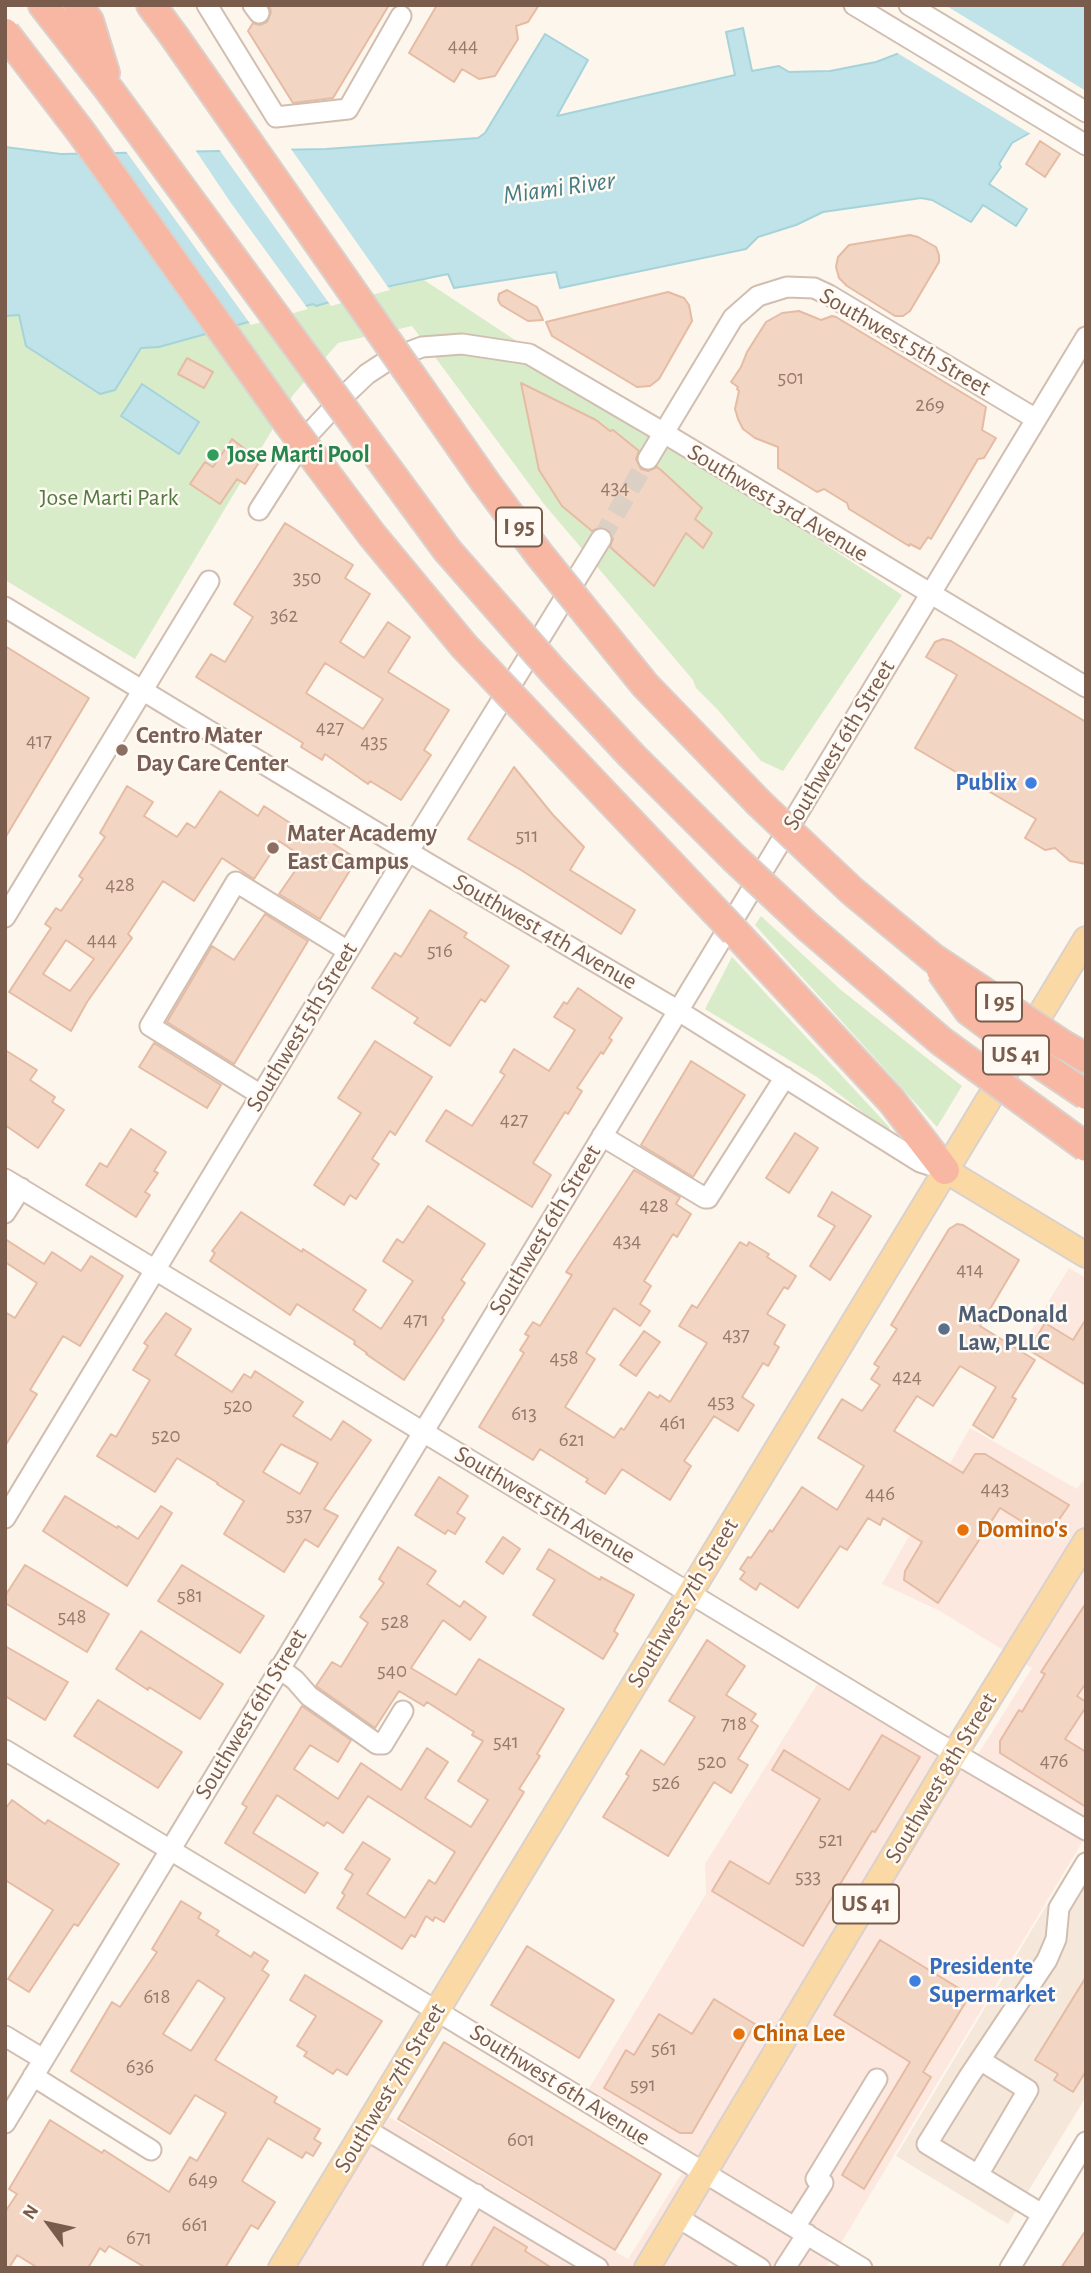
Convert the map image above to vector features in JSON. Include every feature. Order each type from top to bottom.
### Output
[{"type":"highway","name":"I 95","points":[[43,5],[110,91],[447,550],[554,671],[631,755],[808,927],[941,1041],[1086,1147]]},
{"type":"highway","points":[[78,5],[89,21],[110,91]]},
{"type":"highway","name":"I 95","points":[[151,5],[486,483],[539,554],[645,685],[811,853],[933,958],[1086,1058]]},
{"type":"highway","points":[[166,5],[174,36]]},
{"type":"highway","points":[[5,33],[81,132],[288,423],[397,565],[464,646],[891,1100],[945,1170]]},
{"type":"highway","points":[[933,958],[969,1011],[1086,1095]]},
{"type":"main road","name":"Southwest 7th Street","points":[[281,2268],[1085,940]]},
{"type":"main road","name":"Southwest 4th Avenue","points":[[945,1170],[1086,1255]]},
{"type":"main road","name":"Southwest 8th Street","points":[[647,2268],[955,1753],[1086,1541]]},
{"type":"street","points":[[207,5],[276,117],[348,109],[401,16]]},
{"type":"street","points":[[854,5],[1086,145]]},
{"type":"street","points":[[909,5],[1086,112]]},
{"type":"street","name":"Southwest 5th Street","points":[[648,459],[733,318],[758,296],[777,289],[798,286],[814,288],[829,295],[1036,419]]},
{"type":"street","name":"Southwest 6th Street","points":[[5,2123],[1086,337]]},
{"type":"street","name":"Southwest 3rd Avenue","points":[[259,510],[305,438],[367,374],[406,352],[422,347],[461,344],[529,354],[1086,687]]},
{"type":"street","name":"Southwest 5th Street","points":[[5,1518],[601,539]]},
{"type":"street","points":[[5,917],[209,581]]},
{"type":"street","name":"Southwest 4th Avenue","points":[[5,607],[409,852],[677,1010],[920,1162],[945,1170]]},
{"type":"street","points":[[261,1095],[150,1026],[236,882],[348,951]]},
{"type":"street","points":[[602,1136],[708,1198],[785,1077]]},
{"type":"street","points":[[5,1213],[13,1184]]},
{"type":"street","name":"Southwest 5th Avenue","points":[[13,1184],[1086,1830]]},
{"type":"street","points":[[279,1668],[318,1703],[377,1744],[383,1744],[403,1711]]},
{"type":"street","name":"Southwest 6th Avenue","points":[[5,1750],[862,2268]]},
{"type":"street","points":[[1042,2214],[927,2144],[1053,1948],[1059,1908],[1086,1863]]},
{"type":"street","points":[[5,2036],[43,2059]]},
{"type":"street","points":[[978,2175],[1028,2090],[980,2060]]},
{"type":"street","points":[[33,2076],[151,2150]]},
{"type":"street","points":[[785,2268],[823,2183],[816,2179],[877,2079]]},
{"type":"street","points":[[365,2129],[598,2268]]},
{"type":"street","points":[[1010,2268],[1086,2142]]},
{"type":"street","points":[[433,2268],[476,2194]]},
{"type":"street","points":[[677,2217],[733,2261],[760,2268]]},
{"type":"shaded area","points":[[1069,1268],[1086,1278],[1086,1387],[1021,1347]]},
{"type":"shaded area","points":[[970,1428],[1077,1489],[1086,1476],[1086,1836],[826,2268],[296,2268],[389,2117],[628,2259],[694,2154],[588,2090],[706,1894],[705,1864],[818,1683],[967,1772],[1032,1668],[940,1611],[882,1584]]},
{"type":"shaded area","points":[[1078,1853],[1086,1858],[1086,2097],[1008,2224],[896,2156]]},
{"type":"green space","name":"Jose Marti Park","points":[[424,280],[902,595],[783,771],[761,761],[696,688],[693,680],[544,504],[412,326],[338,343],[293,395],[135,659],[5,580],[5,316],[19,315],[115,390],[141,348],[159,347],[313,304]]},
{"type":"green space","points":[[761,916],[841,990],[962,1086],[937,1127],[755,925]]},
{"type":"green space","points":[[732,957],[890,1128],[887,1131],[817,1077],[705,1009]]},
{"type":"water","name":"Miami River","points":[[940,5],[1086,5],[1086,101],[1012,143],[999,164],[1001,167],[989,184],[1027,209],[1016,226],[983,205],[971,222],[932,200],[921,198],[823,212],[796,225],[758,237],[746,249],[560,288],[556,272],[454,288],[448,274],[367,291],[316,306],[313,304],[159,347],[141,348],[115,390],[100,394],[26,346],[19,315],[5,316],[5,147],[61,154],[326,149],[478,138],[485,133],[545,34],[588,60],[557,116],[735,75],[726,32],[743,28],[752,71],[779,66],[789,72],[830,71],[876,62],[897,54]]},
{"type":"water","points":[[142,384],[199,422],[179,454],[121,416]]},
{"type":"pier","points":[[935,5],[945,5],[1086,91],[1086,105],[1034,136],[894,51]]},
{"type":"pier","points":[[289,146],[390,290],[331,306],[218,148]]},
{"type":"pier","points":[[194,148],[308,309],[251,325],[125,150]]},
{"type":"building","points":[[269,5],[389,5],[333,98],[293,103],[248,31],[253,23],[260,25],[267,22],[271,12]]},
{"type":"building","points":[[437,5],[539,5],[528,22],[516,26],[518,39],[495,76],[479,79],[462,69],[454,82],[409,53]]},
{"type":"building","points":[[1040,141],[1060,154],[1045,177],[1026,164]]},
{"type":"building","points":[[910,235],[936,247],[939,262],[910,311],[903,316],[895,316],[847,286],[839,278],[836,267],[838,257],[849,245]]},
{"type":"building","points":[[507,290],[537,307],[543,320],[528,321],[501,305],[499,294]]},
{"type":"building","points":[[668,292],[684,298],[689,305],[692,321],[659,379],[650,386],[637,387],[552,336],[546,322]]},
{"type":"building","points":[[799,311],[821,320],[836,317],[986,407],[982,430],[996,438],[984,458],[978,459],[931,539],[928,537],[920,549],[910,544],[909,546],[849,509],[847,503],[824,489],[817,492],[778,468],[778,447],[755,438],[743,429],[735,409],[738,387],[731,382],[766,322],[782,313]]},
{"type":"building","points":[[187,358],[213,372],[204,388],[178,374]]},
{"type":"building","points":[[521,383],[596,420],[610,431],[613,430],[639,451],[636,459],[641,469],[648,471],[657,467],[661,470],[702,508],[695,519],[712,533],[703,548],[686,533],[654,586],[610,547],[613,539],[608,529],[601,527],[592,531],[562,506],[539,470]]},
{"type":"building","points":[[232,439],[260,461],[245,484],[237,479],[220,504],[190,484],[205,462],[213,467]]},
{"type":"building","points":[[285,523],[353,565],[345,578],[370,594],[340,642],[364,658],[388,622],[410,637],[388,672],[449,710],[424,750],[431,755],[401,800],[370,781],[368,784],[325,754],[322,760],[301,747],[303,743],[196,677],[211,654],[225,662],[253,617],[234,604]],"holes":[[[325,663],[383,699],[363,729],[306,693]]]},
{"type":"building","name":"Publix","points":[[943,639],[951,641],[1086,722],[1086,864],[1070,861],[1055,848],[1045,850],[1025,838],[1036,819],[915,748],[957,675],[926,657],[935,642]]},
{"type":"building","points":[[5,646],[89,698],[5,838]]},
{"type":"building","points":[[514,767],[553,815],[584,847],[570,870],[635,910],[621,934],[468,839]]},
{"type":"building","points":[[127,786],[153,802],[144,816],[177,837],[187,823],[195,828],[220,791],[258,816],[264,806],[310,836],[314,831],[357,859],[320,919],[279,894],[304,858],[279,841],[254,879],[222,858],[194,901],[163,881],[128,934],[132,938],[87,1002],[71,1031],[9,992],[51,928],[45,924],[56,908],[61,911],[83,879],[79,876],[105,837],[100,833]],"holes":[[[66,940],[94,959],[70,991],[43,974]]]},
{"type":"building","points":[[430,910],[467,933],[464,937],[509,966],[485,1002],[481,999],[450,1046],[414,1023],[418,1018],[372,988],[395,953],[401,957]]},
{"type":"building","points":[[265,914],[308,941],[234,1064],[167,1022],[212,946],[234,960]]},
{"type":"building","points":[[578,988],[622,1018],[609,1038],[612,1040],[603,1054],[601,1052],[577,1088],[582,1091],[568,1114],[565,1112],[533,1163],[551,1175],[532,1207],[426,1141],[446,1110],[472,1126],[505,1075],[500,1072],[514,1049],[549,1071],[575,1030],[554,1017]]},
{"type":"building","points":[[375,1041],[432,1077],[395,1135],[390,1131],[372,1159],[379,1164],[356,1199],[350,1195],[344,1205],[314,1185],[361,1113],[338,1098]]},
{"type":"building","points":[[154,1043],[221,1085],[207,1108],[139,1067]]},
{"type":"building","points":[[5,1050],[37,1070],[30,1080],[55,1097],[52,1102],[64,1110],[38,1148],[5,1125]]},
{"type":"building","points":[[691,1061],[745,1095],[693,1177],[641,1145]]},
{"type":"building","points":[[131,1129],[166,1152],[154,1171],[158,1173],[145,1192],[150,1195],[136,1217],[86,1185],[100,1163],[107,1167]]},
{"type":"building","points":[[795,1133],[818,1148],[789,1193],[766,1178]]},
{"type":"building","points":[[634,1170],[680,1197],[676,1204],[691,1214],[677,1237],[673,1234],[644,1281],[651,1286],[640,1304],[650,1311],[640,1326],[614,1308],[586,1353],[595,1359],[565,1407],[614,1438],[621,1428],[624,1430],[649,1392],[670,1402],[707,1343],[679,1326],[692,1305],[697,1308],[740,1242],[747,1246],[749,1242],[769,1254],[767,1257],[796,1276],[788,1289],[784,1287],[767,1314],[785,1325],[774,1344],[779,1347],[768,1366],[763,1363],[742,1397],[754,1405],[738,1431],[714,1416],[684,1461],[691,1466],[670,1500],[622,1469],[605,1494],[586,1482],[588,1479],[540,1449],[533,1460],[479,1427],[524,1353],[520,1350],[529,1336],[525,1334],[533,1322],[540,1326],[572,1275],[566,1272]]},
{"type":"building","points":[[832,1192],[871,1216],[830,1280],[810,1266],[835,1226],[818,1216]]},
{"type":"building","points":[[428,1206],[485,1244],[461,1280],[465,1283],[442,1318],[444,1320],[404,1380],[366,1354],[354,1344],[355,1341],[297,1304],[290,1315],[210,1261],[215,1253],[212,1251],[241,1212],[366,1290],[353,1310],[381,1329],[413,1281],[383,1261],[397,1239],[403,1243]]},
{"type":"building","points":[[957,1224],[963,1225],[1019,1260],[980,1326],[1035,1360],[1012,1397],[1016,1399],[993,1438],[973,1425],[996,1387],[960,1366],[933,1406],[917,1396],[894,1431],[963,1473],[975,1454],[985,1454],[1069,1505],[1047,1537],[1000,1508],[938,1603],[904,1580],[905,1571],[922,1542],[883,1518],[880,1525],[868,1518],[847,1550],[840,1546],[798,1608],[760,1583],[756,1590],[740,1579],[745,1572],[740,1569],[770,1530],[772,1532],[802,1487],[837,1510],[864,1466],[818,1438],[842,1399],[862,1411],[880,1385],[871,1379],[879,1367],[874,1364],[897,1329],[891,1325],[949,1229]]},
{"type":"building","points":[[5,1239],[44,1264],[52,1252],[81,1271],[91,1256],[123,1276],[80,1346],[63,1336],[30,1390],[37,1394],[5,1446],[5,1312],[15,1318],[37,1283],[5,1262]]},
{"type":"building","points":[[166,1313],[191,1329],[175,1355],[232,1392],[244,1374],[251,1378],[255,1371],[303,1402],[293,1416],[331,1440],[343,1421],[371,1440],[324,1509],[338,1516],[318,1547],[305,1539],[284,1572],[224,1534],[244,1501],[218,1483],[177,1458],[155,1492],[97,1456],[111,1434],[116,1437],[150,1380],[133,1370],[148,1346],[144,1343]],"holes":[[[281,1444],[318,1463],[300,1494],[263,1472]]]},
{"type":"building","points":[[1086,1319],[1086,1385],[1029,1350],[1045,1323],[1073,1340]]},
{"type":"building","points":[[644,1331],[660,1342],[636,1376],[620,1365]]},
{"type":"building","points":[[439,1477],[468,1496],[457,1513],[465,1518],[455,1534],[448,1530],[445,1534],[415,1515]]},
{"type":"building","points":[[65,1496],[138,1539],[161,1506],[172,1513],[127,1586],[43,1531]]},
{"type":"building","points":[[503,1537],[520,1549],[503,1574],[486,1562]]},
{"type":"building","points":[[398,1547],[436,1571],[427,1584],[460,1607],[464,1601],[486,1617],[470,1640],[443,1620],[411,1668],[456,1695],[479,1659],[564,1709],[537,1754],[540,1756],[519,1789],[524,1792],[444,1922],[435,1917],[433,1921],[426,1916],[415,1937],[411,1935],[402,1949],[337,1908],[353,1874],[345,1869],[363,1842],[390,1859],[367,1894],[405,1918],[429,1880],[435,1884],[455,1852],[368,1796],[343,1833],[327,1822],[324,1826],[277,1795],[253,1833],[318,1873],[305,1893],[225,1843],[247,1807],[242,1804],[302,1706],[351,1740],[338,1762],[310,1745],[294,1769],[338,1799],[361,1763],[401,1790],[427,1748],[448,1762],[425,1798],[471,1827],[488,1800],[458,1781],[483,1741],[472,1735],[474,1732],[427,1702],[424,1706],[399,1691],[375,1728],[316,1686],[332,1662],[341,1667],[368,1623],[360,1617],[384,1583],[379,1579]]},
{"type":"building","points":[[549,1549],[600,1580],[601,1577],[634,1595],[614,1631],[618,1634],[603,1659],[533,1615],[555,1580],[537,1569]]},
{"type":"building","points":[[25,1565],[109,1614],[87,1652],[5,1603],[5,1596]]},
{"type":"building","points":[[182,1565],[264,1616],[240,1653],[158,1601]]},
{"type":"building","points":[[1086,1603],[1086,1683],[1077,1696],[1086,1702],[1086,1707],[1065,1739],[1086,1752],[1086,1807],[1000,1753],[1000,1741],[1019,1710],[1022,1712],[1045,1674],[1041,1672]]},
{"type":"building","points":[[141,1631],[223,1684],[200,1719],[116,1669]]},
{"type":"building","points":[[707,1640],[745,1666],[726,1695],[756,1714],[751,1721],[758,1726],[738,1759],[748,1765],[731,1793],[714,1782],[668,1856],[603,1817],[629,1776],[626,1774],[641,1750],[664,1765],[695,1717],[669,1701]]},
{"type":"building","points":[[5,1646],[68,1682],[45,1720],[5,1696]]},
{"type":"building","points":[[98,1700],[182,1752],[158,1788],[74,1736]]},
{"type":"building","points":[[882,1735],[920,1757],[803,1946],[712,1891],[730,1861],[769,1884],[820,1799],[772,1770],[784,1750],[849,1790]]},
{"type":"building","points":[[12,1800],[45,1824],[48,1820],[119,1864],[78,1926],[74,1924],[29,1992],[8,1979],[53,1910],[5,1880],[5,1809]]},
{"type":"building","points":[[181,1901],[201,1913],[198,1918],[219,1931],[216,1935],[251,1957],[254,1952],[268,1961],[262,1970],[269,1975],[215,2060],[277,2097],[274,2102],[320,2129],[314,2139],[321,2143],[313,2156],[306,2152],[302,2158],[268,2138],[242,2181],[275,2202],[258,2229],[251,2225],[225,2268],[146,2268],[109,2246],[105,2252],[100,2248],[88,2268],[38,2268],[17,2255],[9,2268],[5,2268],[5,2212],[17,2194],[9,2189],[50,2120],[102,2153],[104,2150],[169,2192],[190,2157],[197,2161],[226,2113],[195,2095],[170,2134],[71,2071],[112,2002],[120,2007],[157,1952],[152,1949]],"holes":[[[198,1980],[225,1998],[191,2051],[163,2034]]]},
{"type":"building","points":[[880,1940],[970,1995],[923,2072],[931,2077],[864,2189],[842,2175],[910,2062],[834,2015]]},
{"type":"building","points":[[527,1946],[614,2000],[579,2058],[491,2005]]},
{"type":"building","points":[[305,1975],[382,2021],[347,2075],[337,2069],[333,2074],[304,2056],[307,2052],[297,2046],[316,2016],[290,2000]]},
{"type":"building","points":[[1086,1977],[1086,2071],[1073,2092],[1054,2080],[1058,2074],[1035,2060]]},
{"type":"building","points":[[714,1999],[755,2024],[692,2133],[680,2133],[604,2088],[626,2050],[634,2055],[659,2014],[692,2034]]},
{"type":"building","points":[[444,2042],[661,2174],[615,2250],[398,2119]]},
{"type":"building","points":[[494,2227],[527,2247],[525,2251],[552,2268],[470,2268]]},
{"type":"building","points":[[1086,2230],[1086,2268],[1061,2268]]},
{"type":"tunnel","points":[[601,539],[648,459]]},
{"type":"place","name":"Jose Marti Pool","points":[[213,455]]},
{"type":"place","name":"Centro Mater Day Care Center","points":[[122,750]]},
{"type":"place","name":"Publix","points":[[1031,783]]},
{"type":"place","name":"Mater Academy East Campus","points":[[273,848]]},
{"type":"place","name":"MacDonald Law, PLLC","points":[[944,1329]]},
{"type":"place","name":"Domino's","points":[[963,1530]]},
{"type":"place","name":"Presidente Supermarket","points":[[915,1981]]},
{"type":"place","name":"China Lee","points":[[739,2034]]}]
